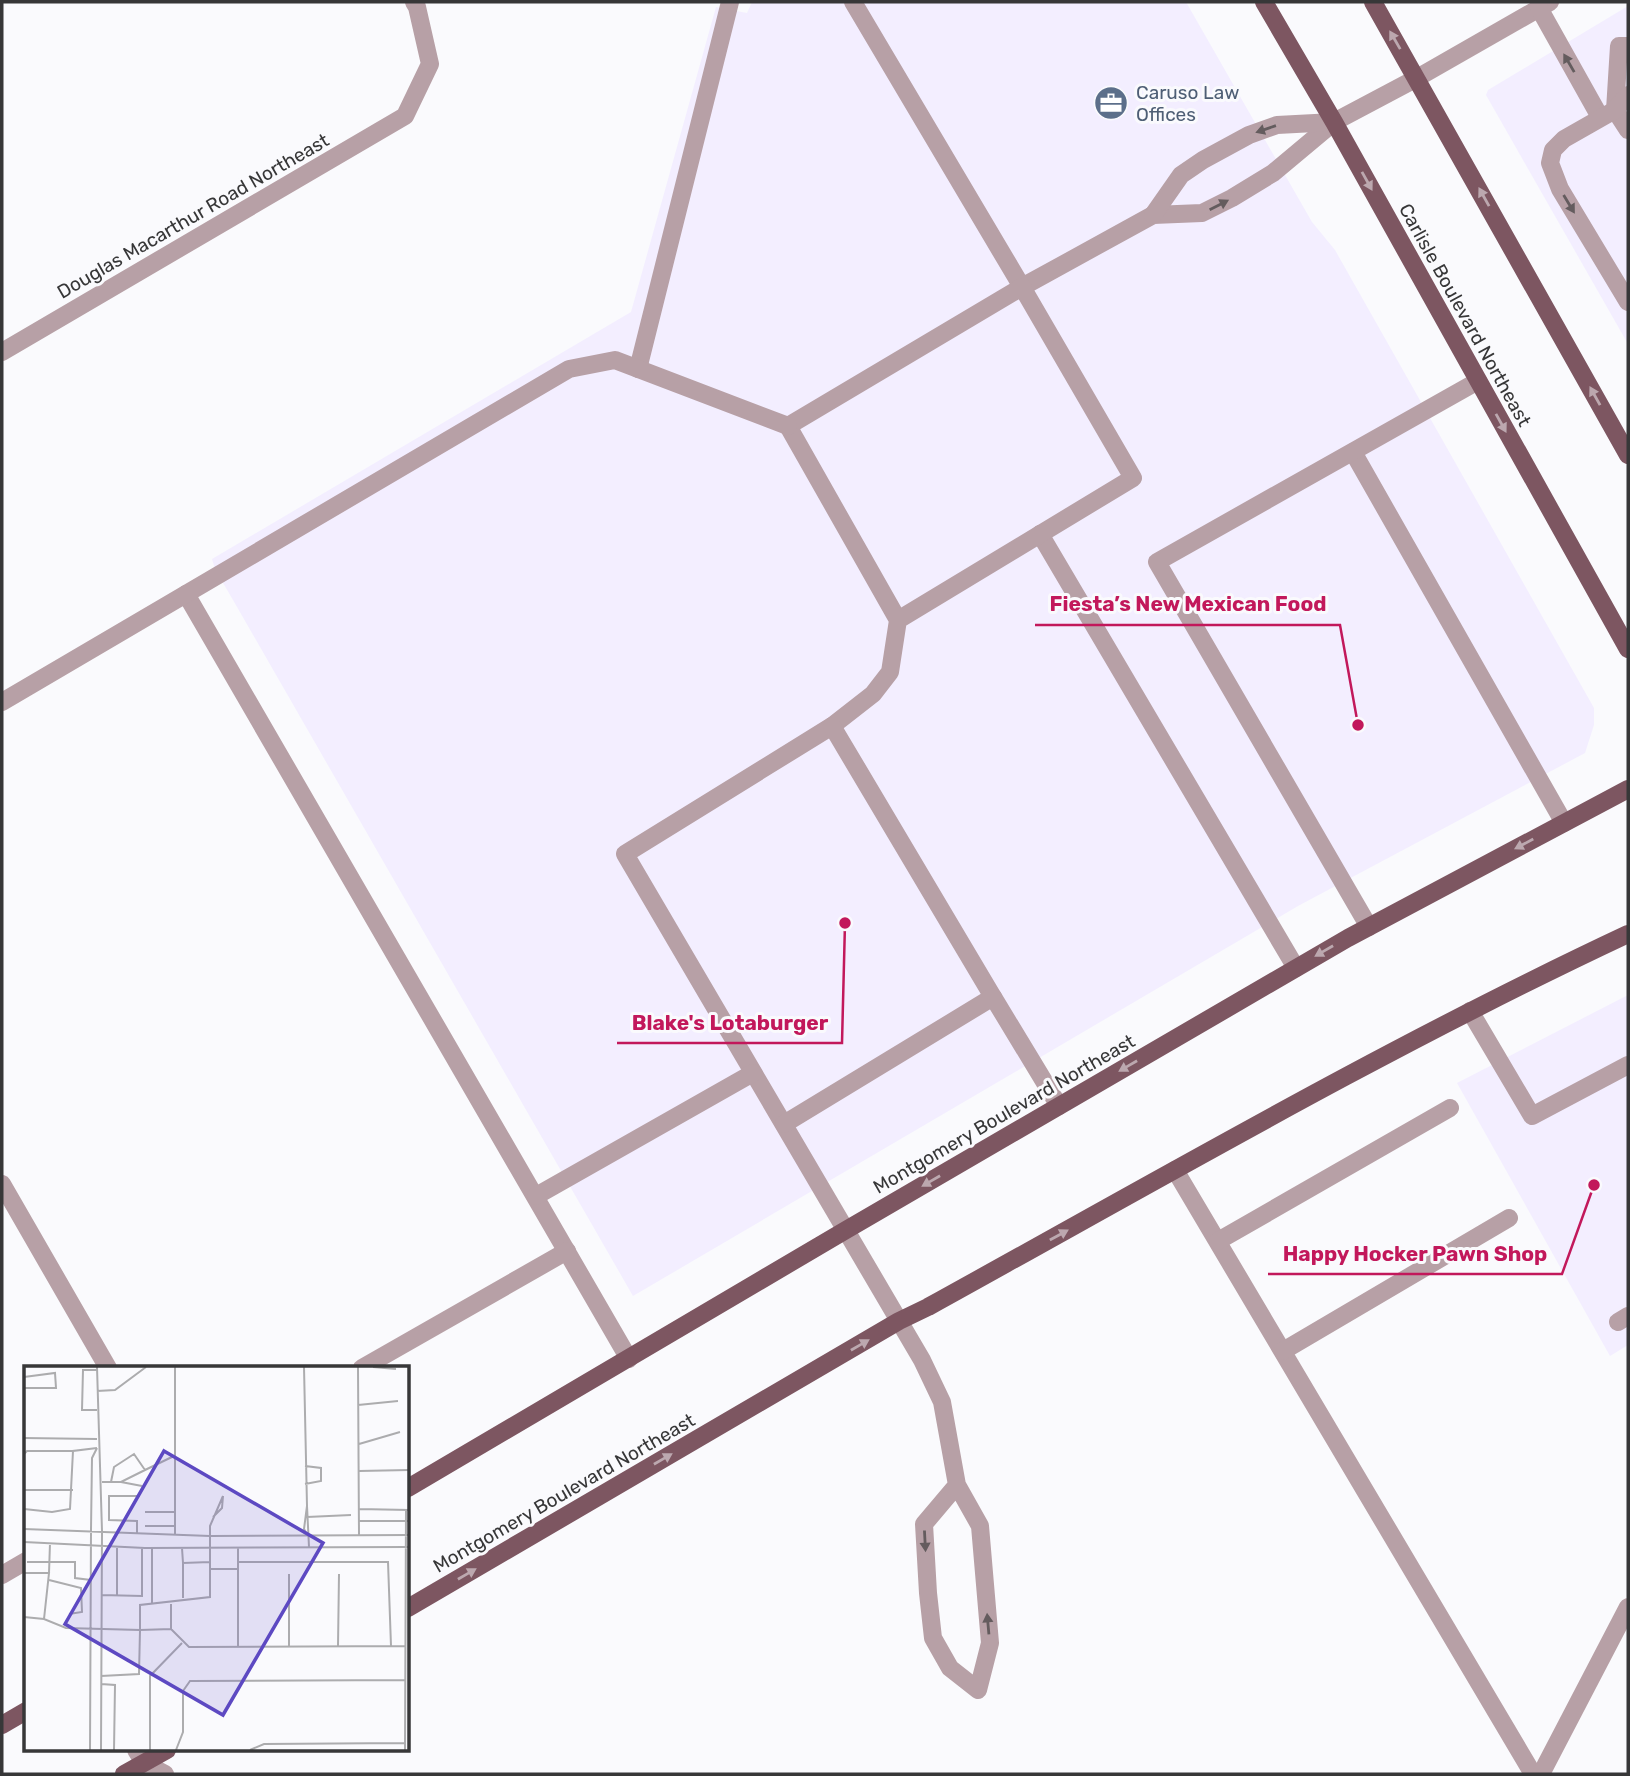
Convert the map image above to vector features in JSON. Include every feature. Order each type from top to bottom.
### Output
[{"type":"main road","name":"Carlisle Boulevard Northeast","points":[[1264,2],[1334,121],[1628,649]]},
{"type":"main road","points":[[1373,2],[1628,454]]},
{"type":"main road","name":"Montgomery Boulevard Northeast","points":[[410,1487],[1296,968],[1628,789]]},
{"type":"main road","name":"Montgomery Boulevard Northeast","points":[[410,1607],[899,1321],[1470,1011],[1628,934]]},
{"type":"main road","points":[[2,1725],[24,1712]]},
{"type":"main road","points":[[124,1774],[163,1752]]},
{"type":"street","name":"Douglas Macarthur Road Northeast","points":[[2,352],[405,116],[430,64],[414,2]]},
{"type":"street","points":[[638,369],[730,2]]},
{"type":"street","points":[[853,2],[1133,478],[898,620]]},
{"type":"street","points":[[1153,215],[1202,213],[1212,208],[1273,173],[1334,121],[1417,78],[1544,5],[1628,130]]},
{"type":"street","points":[[1618,115],[1619,46],[1628,46]]},
{"type":"street","points":[[1618,115],[1624,70],[1628,69]]},
{"type":"street","points":[[1628,95],[1618,115],[1564,139],[1553,150],[1550,163],[1560,189],[1628,302]]},
{"type":"street","points":[[788,426],[1023,287],[1153,215],[1181,175],[1203,160],[1249,135],[1277,125],[1334,121]]},
{"type":"street","points":[[2,702],[569,369],[615,360],[788,426],[898,620],[890,672],[873,694],[832,726],[625,854],[922,1360],[942,1402],[957,1485],[980,1526],[990,1643],[978,1690],[950,1668],[933,1638],[928,1593],[924,1524],[957,1485]]},
{"type":"street","points":[[1368,927],[1157,562],[1478,381]]},
{"type":"street","points":[[1353,452],[1564,823]]},
{"type":"street","points":[[1040,534],[1296,968]]},
{"type":"street","points":[[186,594],[629,1359]]},
{"type":"street","points":[[832,726],[1059,1106]]},
{"type":"street","points":[[784,1124],[993,997]]},
{"type":"street","points":[[1470,1011],[1532,1116],[1628,1065]]},
{"type":"street","points":[[536,1196],[753,1073]]},
{"type":"street","points":[[1217,1241],[1450,1108]]},
{"type":"street","points":[[1175,1170],[1533,1774]]},
{"type":"street","points":[[2,1184],[107,1366]]},
{"type":"street","points":[[1283,1351],[1510,1218]]},
{"type":"street","points":[[366,1366],[567,1251]]},
{"type":"street","points":[[2,1575],[24,1562]]},
{"type":"street","points":[[1541,1774],[1628,1607]]},
{"type":"street","points":[[142,1762],[166,1774]]},
{"type":"shaded area","points":[[752,2],[1186,2],[1312,222],[1335,250],[1594,708],[1594,725],[1585,753],[1298,906],[633,1296],[217,576],[212,559],[631,312],[716,7],[747,13]]},
{"type":"shaded area","points":[[1628,6],[1628,344],[1486,95],[1488,90]]},
{"type":"shaded area","points":[[1628,995],[1628,1345],[1610,1356],[1457,1083]]},
{"type":"place","name":"Caruso Law Offices","points":[[1111,103]]},
{"type":"place","name":"Fiesta’s New Mexican Food","points":[[1358,725]]},
{"type":"place","name":"Blake's Lotaburger","points":[[845,923]]},
{"type":"place","name":"Happy Hocker Pawn Shop","points":[[1594,1185]]}]
